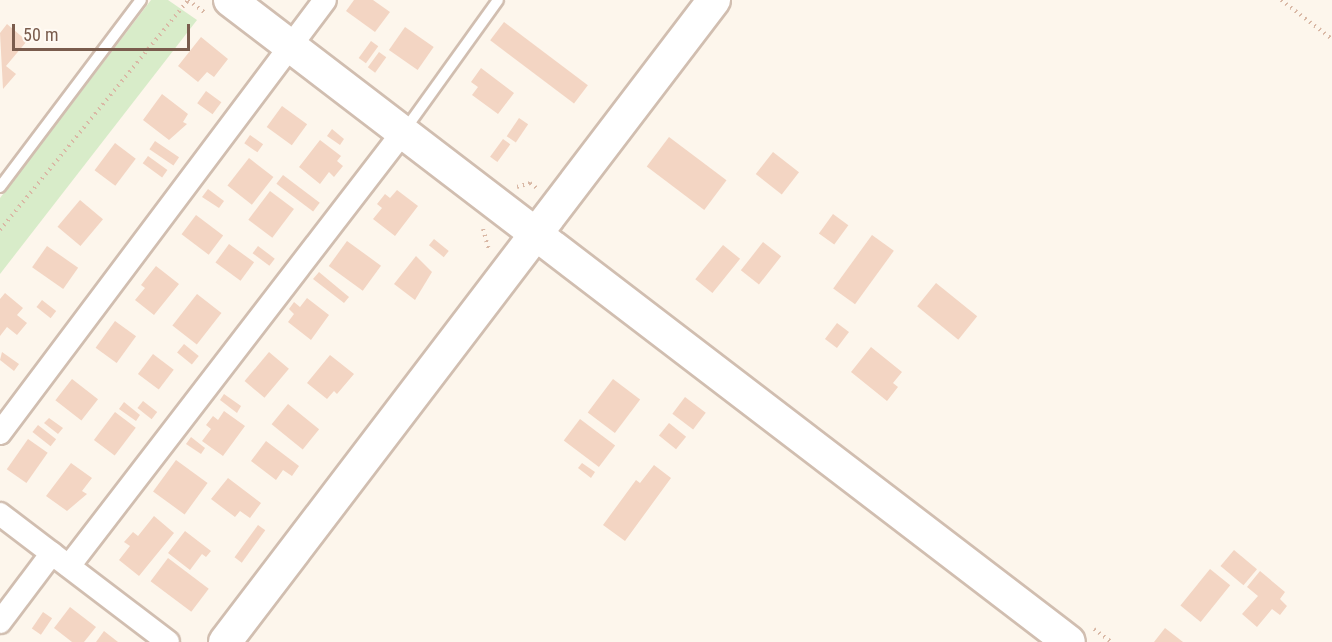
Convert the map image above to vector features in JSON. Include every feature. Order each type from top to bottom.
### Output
[{"type":"street","points":[[230,0],[1069,642]]},
{"type":"street","points":[[0,433],[325,0]]},
{"type":"street","points":[[225,642],[714,0]]},
{"type":"street","points":[[0,622],[61,560],[403,132]]},
{"type":"street","points":[[0,514],[168,642]]},
{"type":"lane","points":[[0,187],[141,0]]},
{"type":"lane","points":[[403,132],[498,0]]},
{"type":"path","points":[[1281,0],[1332,39]]},
{"type":"green space","points":[[151,0],[168,0],[197,20],[0,274],[0,198]]},
{"type":"building","points":[[354,0],[373,0],[390,12],[375,32],[346,11]]},
{"type":"building","points":[[504,22],[588,85],[574,104],[490,40]]},
{"type":"building","points":[[7,24],[27,41],[6,66],[16,74],[3,89],[0,33]]},
{"type":"building","points":[[405,27],[434,47],[418,70],[389,50]]},
{"type":"building","points":[[201,37],[228,59],[214,77],[207,72],[198,82],[178,66]]},
{"type":"building","points":[[371,41],[378,46],[366,63],[359,58]]},
{"type":"building","points":[[379,52],[386,57],[375,73],[368,67]]},
{"type":"building","points":[[481,68],[514,93],[498,114],[472,95],[478,87],[471,82]]},
{"type":"building","points":[[206,91],[221,102],[213,114],[197,103]]},
{"type":"building","points":[[162,94],[188,114],[183,122],[187,124],[169,140],[143,120]]},
{"type":"building","points":[[282,106],[307,124],[292,145],[267,127]]},
{"type":"building","points":[[519,118],[528,124],[516,142],[507,136]]},
{"type":"building","points":[[332,129],[344,139],[340,145],[327,136]]},
{"type":"building","points":[[250,135],[263,144],[257,152],[244,143]]},
{"type":"building","points":[[669,137],[727,180],[704,210],[647,167]]},
{"type":"building","points":[[503,139],[510,144],[497,162],[490,157]]},
{"type":"building","points":[[320,140],[341,156],[337,161],[343,166],[334,177],[329,172],[320,184],[299,167]]},
{"type":"building","points":[[155,141],[179,157],[173,166],[149,149]]},
{"type":"building","points":[[115,143],[136,159],[115,186],[95,170]]},
{"type":"building","points":[[773,152],[799,172],[782,194],[756,174]]},
{"type":"building","points":[[148,156],[167,170],[162,177],[143,163]]},
{"type":"building","points":[[249,158],[273,177],[252,205],[227,186]]},
{"type":"building","points":[[283,175],[320,203],[313,211],[276,184]]},
{"type":"building","points":[[208,189],[224,201],[219,208],[202,197]]},
{"type":"building","points":[[397,190],[418,206],[395,236],[373,219],[382,208],[377,204],[385,194],[390,198]]},
{"type":"building","points":[[270,191],[294,209],[272,238],[248,220]]},
{"type":"building","points":[[80,200],[103,219],[80,246],[58,227]]},
{"type":"building","points":[[833,214],[848,225],[834,245],[819,233]]},
{"type":"building","points":[[196,215],[223,235],[209,255],[182,234]]},
{"type":"building","points":[[872,235],[894,251],[855,304],[833,288]]},
{"type":"building","points":[[434,239],[449,251],[444,257],[429,245]]},
{"type":"building","points":[[347,241],[381,266],[363,291],[329,266]]},
{"type":"building","points":[[763,242],[781,256],[759,285],[741,270]]},
{"type":"building","points":[[229,244],[254,262],[241,281],[215,263]]},
{"type":"building","points":[[723,245],[740,259],[712,293],[695,279]]},
{"type":"building","points":[[47,246],[78,268],[63,289],[32,267]]},
{"type":"building","points":[[258,246],[275,259],[269,266],[253,253]]},
{"type":"building","points":[[416,256],[432,272],[415,300],[394,284]]},
{"type":"building","points":[[156,266],[179,284],[154,315],[135,300],[145,288],[141,285]]},
{"type":"building","points":[[319,272],[349,297],[344,303],[313,279]]},
{"type":"building","points":[[936,283],[977,316],[958,340],[917,306]]},
{"type":"building","points":[[5,293],[23,308],[17,315],[27,323],[17,335],[7,327],[0,336],[0,299]]},
{"type":"building","points":[[197,294],[221,313],[197,345],[172,326]]},
{"type":"building","points":[[307,298],[329,315],[311,340],[288,322],[294,314],[289,309],[294,302],[300,307]]},
{"type":"building","points":[[42,300],[56,311],[51,318],[36,307]]},
{"type":"building","points":[[115,321],[136,336],[117,363],[96,348]]},
{"type":"building","points":[[837,323],[849,332],[837,348],[825,339]]},
{"type":"building","points":[[184,344],[199,356],[192,365],[177,353]]},
{"type":"building","points":[[871,347],[902,372],[893,383],[898,387],[887,401],[851,372]]},
{"type":"building","points":[[2,352],[19,364],[14,371],[0,360]]},
{"type":"building","points":[[269,352],[289,369],[264,398],[245,381]]},
{"type":"building","points":[[153,354],[174,370],[159,390],[138,374]]},
{"type":"building","points":[[330,355],[354,374],[337,394],[334,391],[327,399],[307,383]]},
{"type":"building","points":[[72,379],[98,399],[81,421],[55,400]]},
{"type":"building","points":[[613,379],[640,399],[615,433],[588,413]]},
{"type":"building","points":[[224,394],[241,406],[237,413],[220,400]]},
{"type":"building","points":[[685,397],[706,413],[693,429],[672,414]]},
{"type":"building","points":[[143,401],[157,412],[152,419],[137,408]]},
{"type":"building","points":[[124,402],[140,415],[136,421],[119,409]]},
{"type":"building","points":[[288,404],[319,429],[303,449],[272,424]]},
{"type":"building","points":[[224,411],[245,426],[223,456],[202,441],[211,429],[206,425],[213,416],[218,420]]},
{"type":"building","points":[[115,412],[136,428],[115,456],[94,440]]},
{"type":"building","points":[[49,418],[63,428],[58,434],[44,423]]},
{"type":"building","points":[[580,419],[615,445],[599,467],[564,441]]},
{"type":"building","points":[[669,423],[686,437],[676,449],[659,435]]},
{"type":"building","points":[[38,425],[56,439],[51,446],[32,432]]},
{"type":"building","points":[[191,437],[205,448],[201,454],[186,444]]},
{"type":"building","points":[[28,439],[48,453],[26,483],[7,469]]},
{"type":"building","points":[[266,441],[299,466],[292,476],[283,470],[276,480],[251,461]]},
{"type":"building","points":[[176,460],[208,483],[185,514],[153,492]]},
{"type":"building","points":[[71,463],[92,478],[82,491],[87,494],[67,511],[46,496]]},
{"type":"building","points":[[582,463],[595,472],[591,478],[578,468]]},
{"type":"building","points":[[654,465],[671,478],[625,541],[603,525],[636,480],[640,483]]},
{"type":"building","points":[[228,478],[261,503],[250,518],[240,511],[235,517],[211,499]]},
{"type":"building","points":[[154,516],[174,533],[139,576],[119,560],[130,546],[124,542],[133,532],[138,536]]},
{"type":"building","points":[[258,525],[265,530],[242,563],[234,557]]},
{"type":"building","points":[[185,531],[211,551],[206,557],[202,554],[190,570],[168,553]]},
{"type":"building","points":[[1234,550],[1257,569],[1243,585],[1221,566]]},
{"type":"building","points":[[168,558],[209,589],[191,612],[151,581]]},
{"type":"building","points":[[1210,569],[1230,585],[1201,622],[1180,606]]},
{"type":"building","points":[[1260,571],[1285,592],[1280,599],[1287,606],[1280,615],[1272,609],[1257,627],[1242,614],[1258,596],[1247,587]]},
{"type":"building","points":[[70,607],[96,627],[84,642],[72,642],[54,628]]},
{"type":"building","points":[[43,612],[52,618],[41,635],[32,629]]},
{"type":"building","points":[[1165,628],[1183,642],[1154,642]]},
{"type":"building","points":[[104,631],[118,642],[96,642]]}]
